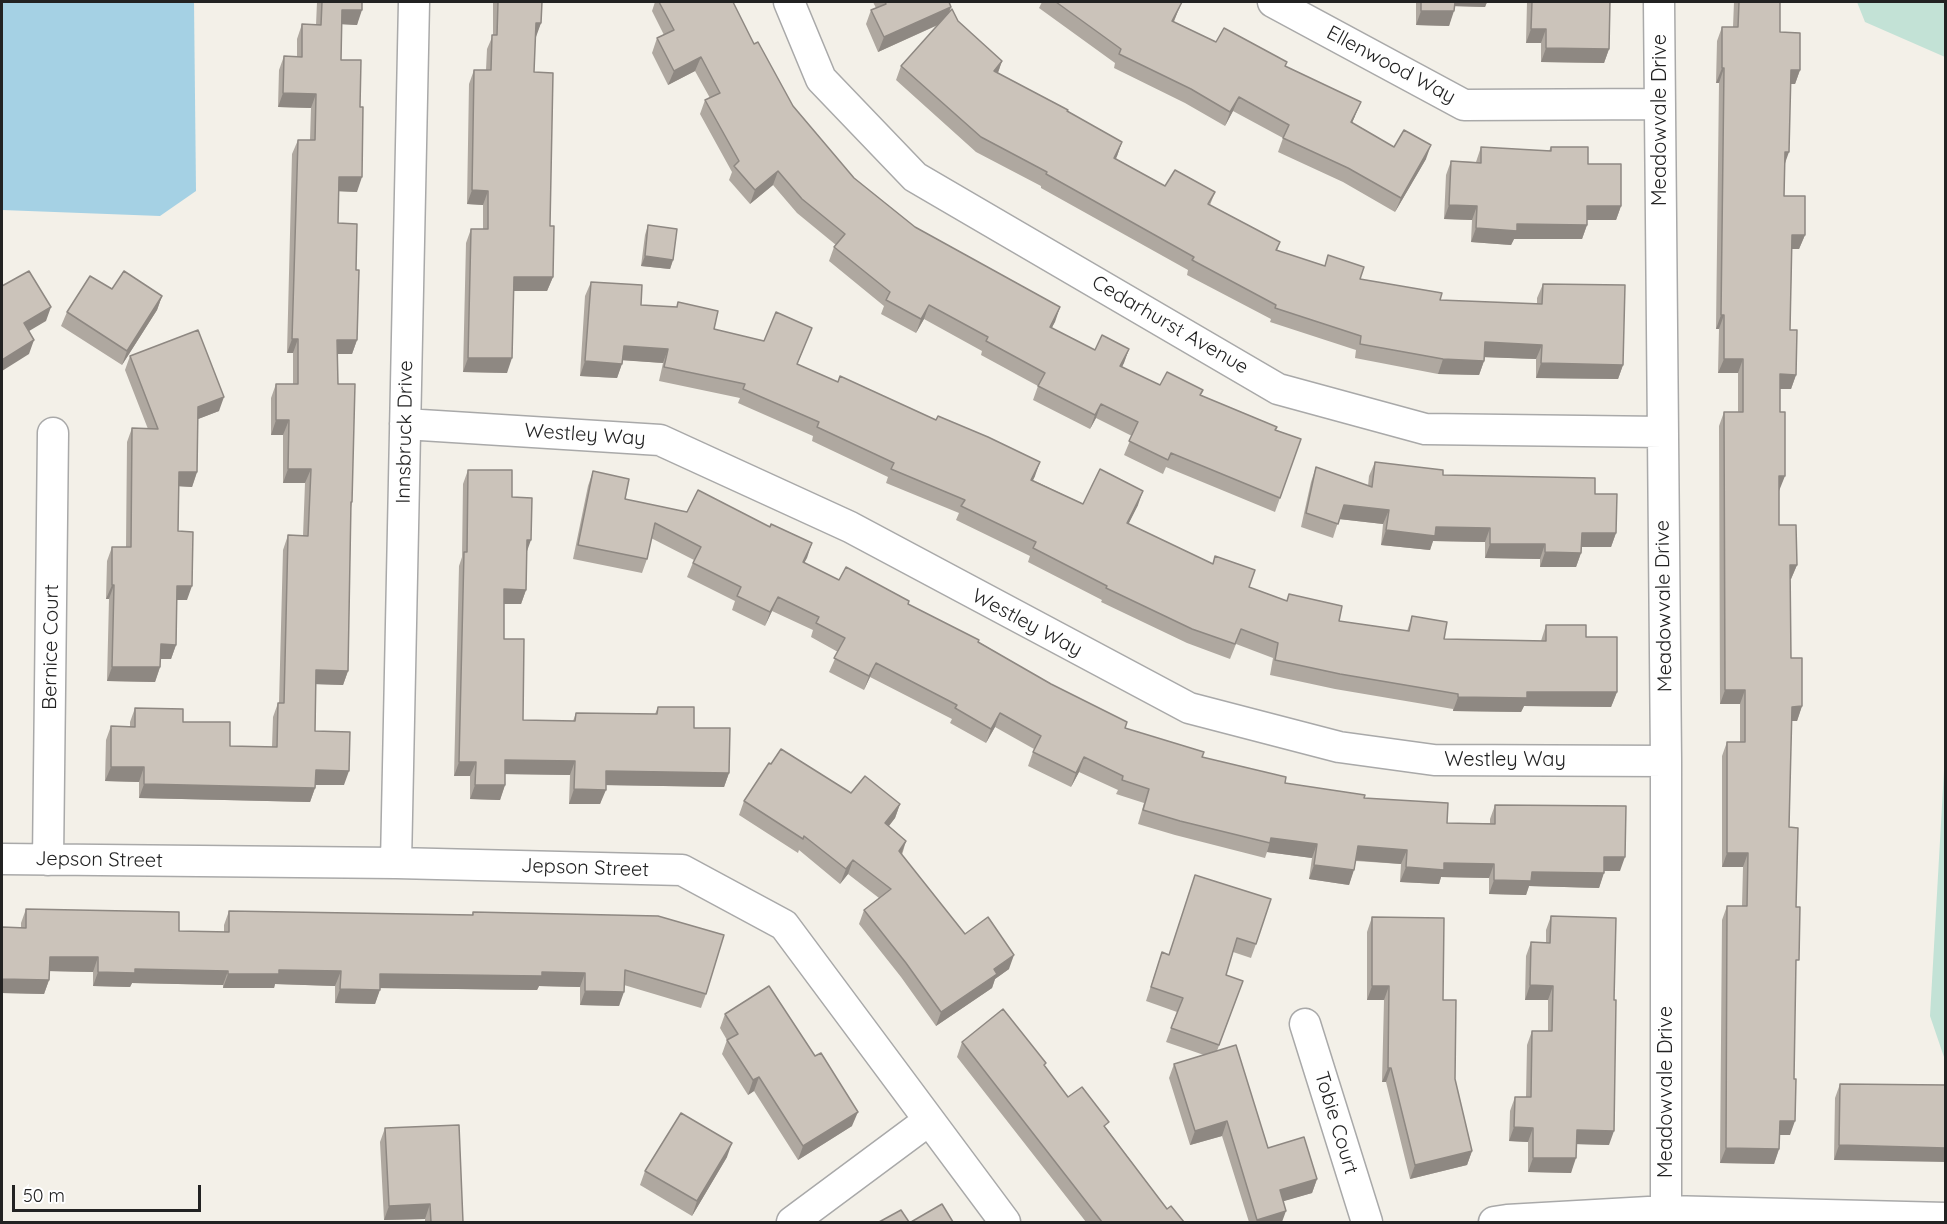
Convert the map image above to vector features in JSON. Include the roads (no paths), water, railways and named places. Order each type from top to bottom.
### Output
[{"type":"street","name":"Innsbruck Drive","points":[[396,863],[414,2]]},
{"type":"street","name":"Cedarhurst Avenue","points":[[789,2],[821,79],[915,177],[1278,389],[1425,429],[1662,432]]},
{"type":"street","name":"Ellenwood Way","points":[[1273,2],[1464,105],[1660,104]]},
{"type":"street","name":"Meadowvale Drive","points":[[1659,2],[1666,761],[1666,1211]]},
{"type":"street","name":"Westley Way","points":[[405,424],[660,440],[849,527],[1189,708],[1339,747],[1434,760],[1666,761]]},
{"type":"street","name":"Bernice Court","points":[[48,860],[53,433]]},
{"type":"street","name":"Jepson Street","points":[[2,859],[396,863],[682,870],[784,925],[1005,1222]]},
{"type":"street","name":"Tobie Court","points":[[1305,1024],[1367,1222]]},
{"type":"street","points":[[792,1222],[928,1121]]},
{"type":"street","points":[[1494,1222],[1666,1211],[1946,1218]]},
{"type":"water","points":[[2,2],[194,2],[196,191],[160,216],[2,210]]}]
